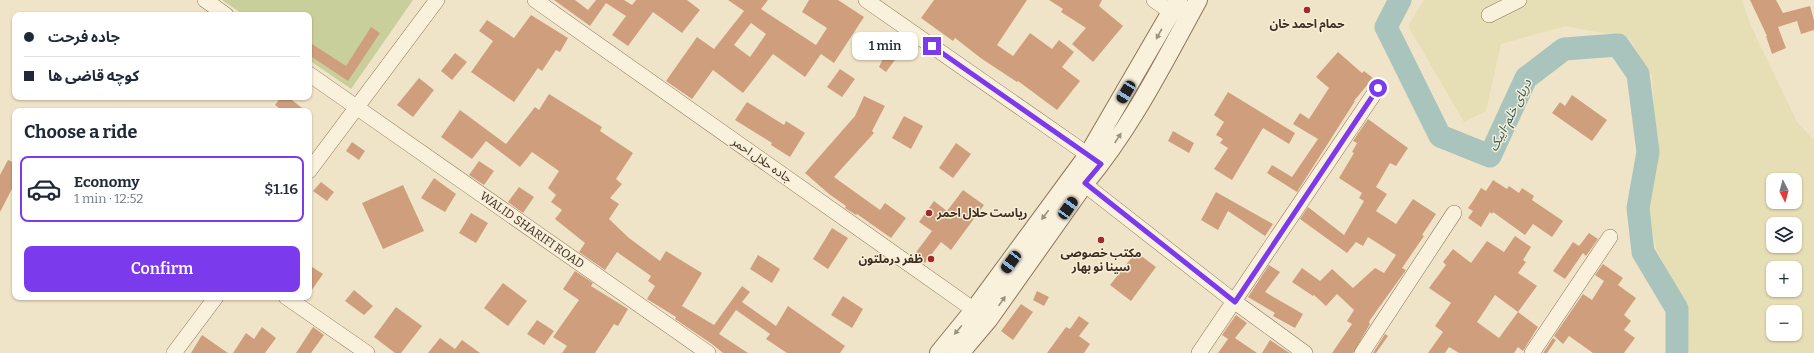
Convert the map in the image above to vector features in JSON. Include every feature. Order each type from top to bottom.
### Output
[{"type":"street","points":[[205,0],[222,12]]},
{"type":"street","points":[[312,167],[437,0]]},
{"type":"street","name":"جاده حلال احمر","points":[[535,0],[981,315]]},
{"type":"street","points":[[866,0],[1095,160]]},
{"type":"street","points":[[1095,160],[1174,6],[1154,0]]},
{"type":"street","points":[[960,353],[981,315],[1080,179],[1152,85],[1198,0]]},
{"type":"street","points":[[1489,15],[1519,0]]},
{"type":"street","name":"WALID SHARIFI ROAD","points":[[312,76],[708,353]]},
{"type":"street","points":[[1199,353],[1235,302],[1378,88]]},
{"type":"street","points":[[1080,179],[1235,302],[1305,353]]},
{"type":"street","points":[[1362,353],[1454,213]]},
{"type":"street","points":[[1532,353],[1610,237]]},
{"type":"street","points":[[174,353],[214,300]]},
{"type":"street","points":[[290,300],[367,353]]},
{"type":"street","points":[[939,353],[981,315]]},
{"type":"shaded area","points":[[1424,0],[1742,0],[1751,26],[1797,122],[1814,140],[1814,353],[1689,353],[1688,309],[1656,249],[1648,206],[1656,150],[1652,77],[1629,38],[1565,26],[1501,44],[1486,111],[1464,122],[1408,26]]},
{"type":"green space","points":[[222,0],[413,0],[351,89],[312,62],[312,12],[240,12]]},
{"type":"building","points":[[554,0],[575,0],[588,10],[596,0],[624,0],[632,5],[636,0],[687,0],[700,10],[682,33],[653,12],[628,46],[612,35],[626,16],[606,3],[590,26]]},
{"type":"building","points":[[728,0],[768,0],[761,9],[816,45],[827,28],[802,12],[809,0],[838,0],[864,17],[834,63],[821,54],[805,77],[773,54],[743,93],[713,70],[692,99],[666,81],[697,37],[714,49],[744,11]],"holes":[[[751,23],[766,34],[750,57],[734,45]]]},
{"type":"building","points":[[934,0],[1027,0],[997,45],[1013,56],[1030,33],[1052,49],[1059,40],[1074,52],[1062,67],[1080,81],[1057,110],[1018,81],[1017,82],[982,59],[955,38],[953,41],[921,18]]},
{"type":"building","points":[[1049,0],[1102,0],[1099,6],[1123,26],[1093,62],[1072,44],[1086,28],[1061,12],[1063,9]]},
{"type":"building","points":[[1750,0],[1776,0],[1783,13],[1810,6],[1814,20],[1814,30],[1801,34],[1797,21],[1778,27],[1786,48],[1772,54],[1767,36]]},
{"type":"building","points":[[531,15],[568,38],[560,52],[556,50],[542,71],[538,68],[514,102],[471,72],[493,41],[479,31],[487,20],[514,38]]},
{"type":"building","points":[[371,27],[380,33],[348,81],[312,57],[312,44],[346,66]]},
{"type":"building","points":[[887,50],[897,57],[886,72],[879,67]]},
{"type":"building","points":[[1338,52],[1362,73],[1364,71],[1373,78],[1354,101],[1297,192],[1267,173],[1272,165],[1292,177],[1318,139],[1293,124],[1300,113],[1309,119],[1329,88],[1316,77]]},
{"type":"building","points":[[455,53],[467,62],[452,80],[441,71]]},
{"type":"building","points":[[840,69],[855,79],[842,97],[827,87]]},
{"type":"building","points":[[419,78],[434,90],[413,117],[397,105]]},
{"type":"building","points":[[1228,92],[1295,133],[1289,144],[1263,128],[1232,180],[1214,169],[1228,148],[1220,143],[1223,139],[1216,135],[1224,122],[1214,115]]},
{"type":"building","points":[[549,94],[602,127],[600,131],[633,153],[616,179],[622,184],[610,198],[619,204],[609,219],[629,238],[660,261],[666,251],[702,273],[682,306],[714,325],[742,286],[750,292],[742,302],[776,326],[788,306],[845,346],[840,353],[787,353],[766,339],[770,334],[736,310],[719,334],[748,353],[723,353],[675,319],[676,317],[647,299],[655,286],[648,281],[651,276],[617,252],[605,270],[579,252],[585,243],[555,219],[562,210],[551,202],[556,195],[548,188],[559,171],[532,152],[520,167],[486,141],[472,159],[441,137],[460,110],[506,144],[535,107],[539,110]]},
{"type":"building","points":[[1572,95],[1607,120],[1592,141],[1552,113],[1560,102],[1565,106]]},
{"type":"building","points":[[864,96],[885,106],[872,131],[874,133],[834,177],[880,210],[885,203],[906,218],[891,238],[857,214],[856,215],[845,208],[846,206],[829,194],[805,173],[855,116]]},
{"type":"building","points":[[279,100],[292,100],[302,108],[279,108],[275,105]]},
{"type":"building","points":[[747,102],[784,125],[786,121],[805,133],[790,157],[771,145],[772,143],[735,120]]},
{"type":"building","points":[[904,116],[923,126],[911,149],[892,138]]},
{"type":"building","points":[[1368,119],[1408,148],[1396,166],[1390,163],[1376,187],[1387,194],[1376,211],[1396,224],[1413,199],[1436,214],[1422,235],[1424,236],[1402,268],[1406,270],[1370,320],[1370,324],[1353,353],[1332,353],[1352,324],[1347,321],[1354,310],[1337,294],[1326,306],[1314,295],[1313,296],[1292,282],[1302,268],[1320,281],[1332,269],[1353,288],[1375,268],[1384,273],[1396,255],[1368,237],[1363,246],[1356,242],[1347,253],[1300,219],[1308,207],[1344,235],[1364,201],[1359,198],[1362,193],[1339,178],[1354,153],[1352,152],[1357,143],[1353,141]]},
{"type":"building","points":[[1173,131],[1194,143],[1189,153],[1168,141]]},
{"type":"building","points":[[352,142],[365,151],[359,160],[346,151]]},
{"type":"building","points":[[956,143],[971,154],[953,178],[939,168]]},
{"type":"building","points":[[8,160],[12,162],[12,189],[0,212],[0,175]]},
{"type":"building","points":[[479,161],[494,171],[484,185],[469,175]]},
{"type":"building","points":[[434,178],[456,194],[445,212],[421,198]]},
{"type":"building","points":[[1493,180],[1507,189],[1509,186],[1519,193],[1522,188],[1534,196],[1532,200],[1563,221],[1552,237],[1533,224],[1525,235],[1493,212],[1492,214],[1490,212],[1481,227],[1468,218],[1473,211],[1468,208],[1481,188],[1486,191]]},
{"type":"building","points":[[321,182],[334,192],[327,201],[313,191]]},
{"type":"building","points":[[403,185],[424,231],[383,249],[362,203]]},
{"type":"building","points":[[519,187],[534,197],[523,213],[508,202]]},
{"type":"building","points":[[963,190],[984,205],[951,250],[941,242],[925,263],[914,255],[932,231],[919,222],[934,201],[947,211]]},
{"type":"building","points":[[1216,192],[1273,224],[1265,236],[1228,211],[1218,230],[1201,220]]},
{"type":"building","points":[[471,213],[488,223],[476,243],[459,233]]},
{"type":"building","points":[[832,228],[848,238],[828,269],[813,259]]},
{"type":"building","points":[[1589,233],[1598,239],[1586,256],[1583,253],[1565,279],[1553,271],[1573,242],[1579,246]]},
{"type":"building","points":[[1515,236],[1531,247],[1523,260],[1526,262],[1518,273],[1537,286],[1518,312],[1538,327],[1523,351],[1518,347],[1514,353],[1459,353],[1449,347],[1445,353],[1428,353],[1443,332],[1435,326],[1451,303],[1429,288],[1446,265],[1443,262],[1453,249],[1471,263],[1487,241],[1504,252]],"holes":[[[1495,295],[1518,312],[1499,338],[1477,322]]]},
{"type":"building","points":[[1136,252],[1156,267],[1131,301],[1110,285]]},
{"type":"building","points":[[758,255],[780,269],[772,283],[750,269]]},
{"type":"building","points":[[1603,264],[1623,278],[1618,285],[1636,298],[1624,315],[1631,321],[1624,330],[1635,338],[1624,353],[1593,353],[1569,336],[1563,344],[1554,336],[1583,294],[1592,300],[1604,281],[1595,275]]},
{"type":"building","points":[[1269,265],[1280,272],[1265,292],[1303,314],[1295,328],[1273,316],[1275,313],[1248,297]]},
{"type":"building","points":[[312,267],[323,274],[312,290]]},
{"type":"building","points":[[575,271],[593,283],[591,286],[628,309],[618,326],[614,324],[595,353],[562,353],[567,346],[553,337],[579,300],[563,289]]},
{"type":"building","points":[[503,283],[527,301],[508,326],[484,308]]},
{"type":"building","points":[[354,290],[373,306],[364,315],[345,301]]},
{"type":"building","points":[[1037,291],[1049,297],[1044,306],[1033,300]]},
{"type":"building","points":[[843,296],[863,309],[852,328],[831,315]]},
{"type":"building","points":[[1021,304],[1033,312],[1013,340],[1001,331]]},
{"type":"building","points":[[396,307],[422,326],[401,353],[395,353],[374,337]]},
{"type":"building","points":[[1236,315],[1247,323],[1235,338],[1257,353],[1218,353],[1228,339],[1222,335]]},
{"type":"building","points":[[1079,316],[1089,323],[1079,336],[1090,344],[1084,353],[1047,353],[1066,327],[1070,329]]},
{"type":"building","points":[[537,320],[554,331],[544,345],[527,334]]},
{"type":"building","points":[[262,327],[276,338],[265,353],[233,353],[246,333],[254,339]]},
{"type":"building","points":[[313,327],[324,335],[311,353],[296,353]]},
{"type":"building","points":[[1385,334],[1388,336],[1376,353],[1373,353]]},
{"type":"building","points":[[202,335],[228,353],[191,353]]},
{"type":"building","points":[[440,338],[455,349],[462,340],[480,353],[428,353]]},
{"type":"building","points":[[1553,338],[1556,340],[1547,353],[1543,353]]},
{"type":"building","points":[[1270,340],[1285,350],[1290,353],[1262,353]]},
{"type":"waterway","name":"دریای خلم-ایبک","points":[[1400,0],[1386,27],[1440,136],[1490,156],[1526,78],[1564,49],[1618,45],[1638,74],[1648,152],[1638,208],[1643,252],[1677,309],[1677,353]]},
{"type":"place","name":"حمام احمد خان","points":[[1307,10]]},
{"type":"place","name":"ریاست حلال احمر","points":[[929,213]]},
{"type":"place","name":"مکتب خصوصی سینا نو بهار","points":[[1101,240]]},
{"type":"place","name":"ظفر درملتون","points":[[931,259]]},
{"type":"route","points":[[932,46],[1101,164],[1085,183],[1235,302],[1378,88]]}]
